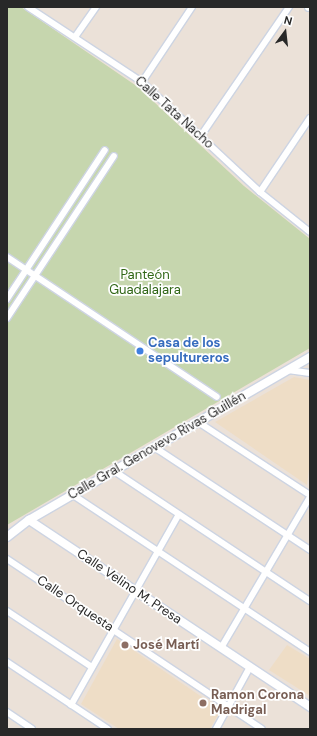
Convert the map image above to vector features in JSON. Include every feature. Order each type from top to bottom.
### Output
[{"type":"street","name":"Calle Tata Nacho","points":[[28,7],[142,82],[260,192],[310,232]]},
{"type":"street","points":[[75,38],[96,7]]},
{"type":"street","points":[[142,82],[192,7]]},
{"type":"street","points":[[200,137],[289,7]]},
{"type":"street","points":[[260,192],[310,118]]},
{"type":"street","points":[[7,299],[105,150]]},
{"type":"street","points":[[7,318],[114,156]]},
{"type":"street","points":[[7,257],[217,397]]},
{"type":"street","name":"Calle Gral. Genovevo Rivas Guillén","points":[[7,537],[29,520],[310,357]]},
{"type":"street","points":[[288,370],[310,372]]},
{"type":"street","points":[[198,422],[310,496],[221,648]]},
{"type":"street","points":[[154,447],[310,550]]},
{"type":"street","points":[[114,471],[310,601]]},
{"type":"street","points":[[73,495],[310,652]]},
{"type":"street","points":[[71,705],[179,514]]},
{"type":"street","name":"Calle Velino M. Presa","points":[[29,520],[310,707]]},
{"type":"street","name":"Calle Orquesta","points":[[7,559],[262,729]]},
{"type":"street","points":[[7,611],[92,667]]},
{"type":"street","points":[[7,662],[108,729]]},
{"type":"street","points":[[216,729],[250,668]]},
{"type":"street","points":[[7,712],[32,729]]},
{"type":"shaded area","points":[[294,377],[310,380],[310,462],[307,485],[215,422]]},
{"type":"shaded area","points":[[117,639],[221,710],[210,729],[119,729],[81,704]]},
{"type":"shaded area","points":[[287,645],[310,659],[310,696],[269,670]]},
{"type":"green space","name":"Panteón Guadalajara","points":[[7,7],[21,7],[138,87],[244,186],[310,239],[310,348],[7,525]]},
{"type":"place","name":"Casa de los sepultureros","points":[[140,351]]},
{"type":"place","name":"José Martí","points":[[125,645]]},
{"type":"place","name":"Ramon Corona Madrigal","points":[[203,703]]}]
